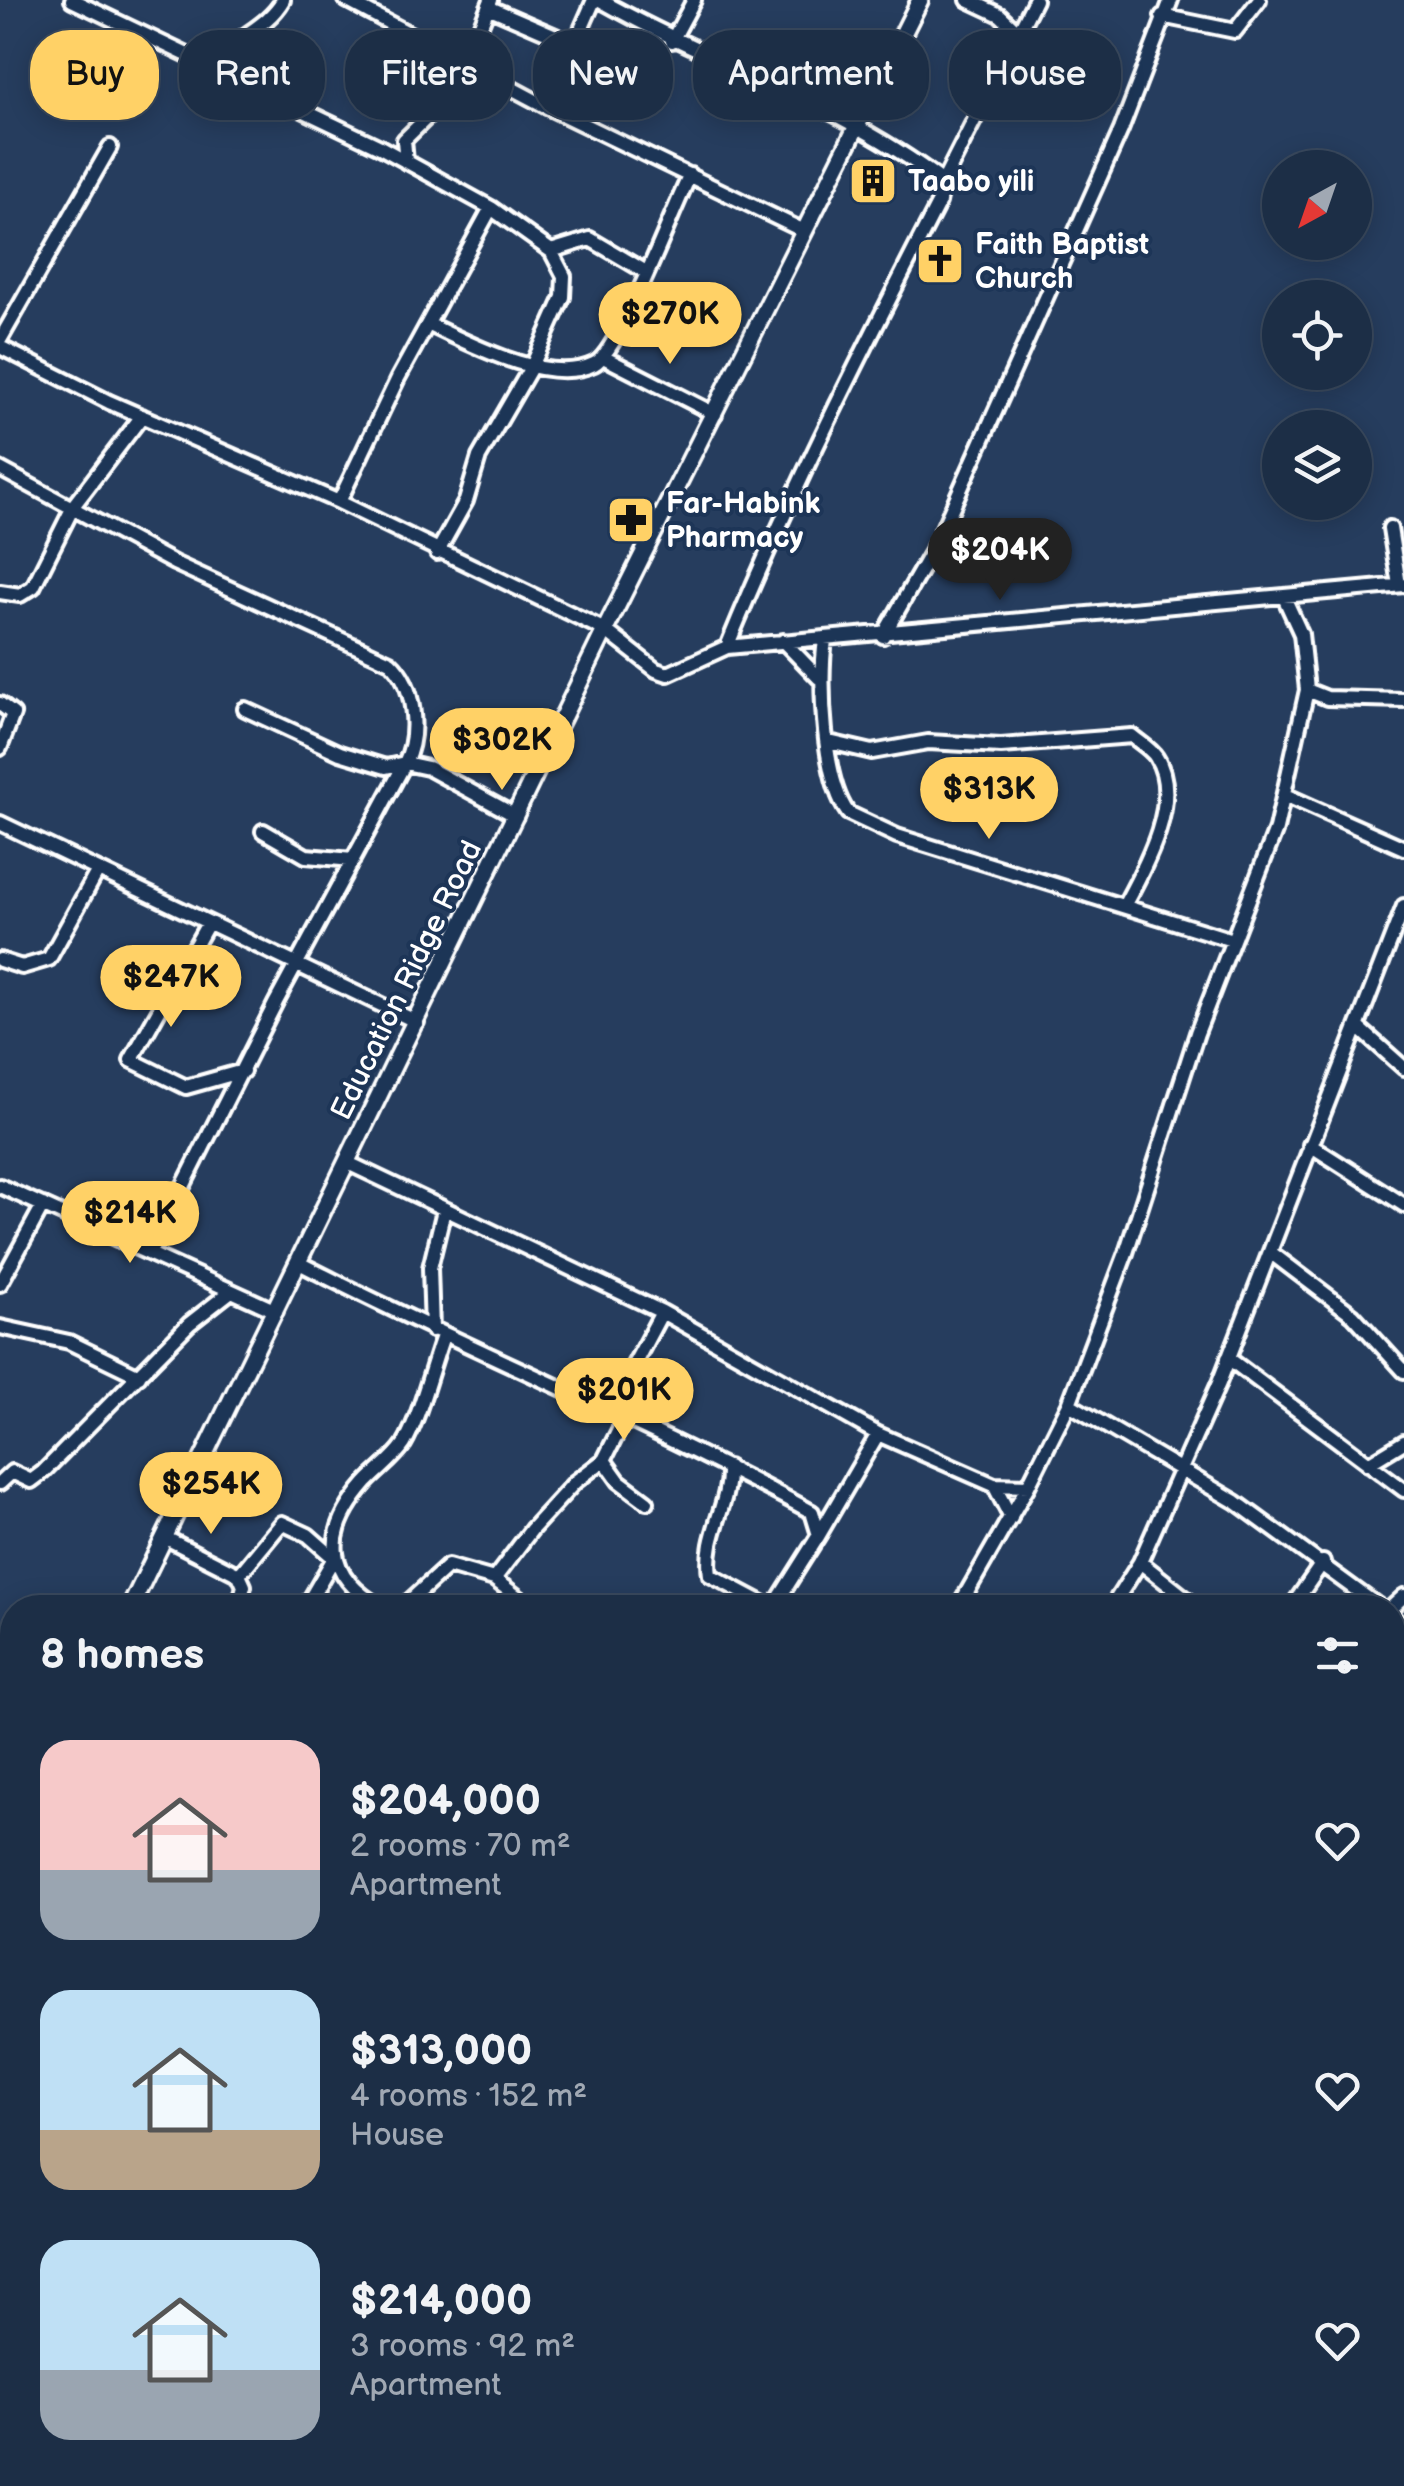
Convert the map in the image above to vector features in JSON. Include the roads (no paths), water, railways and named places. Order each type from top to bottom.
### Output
[{"type":"main road","name":"Education Ridge Road","points":[[136,1595],[605,630],[860,127],[920,0]]},
{"type":"street","points":[[72,0],[179,49]]},
{"type":"street","points":[[259,30],[282,0]]},
{"type":"street","points":[[348,0],[407,30]]},
{"type":"street","points":[[582,30],[598,0],[652,30]]},
{"type":"street","points":[[673,39],[694,0]]},
{"type":"street","points":[[968,0],[1000,15],[1017,30]]},
{"type":"street","points":[[1020,30],[1034,0]]},
{"type":"street","points":[[883,636],[936,544],[1121,130],[1171,0]]},
{"type":"street","points":[[1162,16],[1235,30],[1259,0]]},
{"type":"street","points":[[481,30],[490,4],[545,30]]},
{"type":"street","points":[[673,41],[778,82],[860,127],[943,182]]},
{"type":"street","points":[[325,120],[491,208],[551,252],[564,276],[563,298],[534,364],[500,413],[479,457],[466,500],[436,553]]},
{"type":"street","points":[[380,147],[404,140],[424,120]]},
{"type":"street","points":[[574,120],[804,232]]},
{"type":"street","points":[[727,647],[821,434],[939,202],[943,182],[974,120]]},
{"type":"street","points":[[404,140],[406,162]]},
{"type":"street","points":[[110,147],[0,343],[142,416],[340,502],[436,553],[605,630],[656,670],[668,674],[727,647],[883,636],[1402,585],[1390,528]]},
{"type":"street","points":[[605,358],[690,175]]},
{"type":"street","points":[[340,502],[428,324],[491,208]]},
{"type":"street","points":[[551,252],[590,240],[646,272]]},
{"type":"street","points":[[428,324],[509,360],[566,370],[605,358],[715,414]]},
{"type":"street","points":[[0,592],[20,595],[33,588],[74,505],[142,416]]},
{"type":"street","points":[[0,469],[74,505],[174,563],[390,662],[398,670],[416,726],[405,762],[150,1252]]},
{"type":"street","points":[[966,1595],[1011,1518],[1069,1404],[1126,1253],[1232,940],[1287,796],[1293,744],[1307,690],[1302,634],[1284,597]]},
{"type":"street","points":[[825,640],[819,678],[830,776],[837,799],[863,824],[1232,940]]},
{"type":"street","points":[[783,641],[819,678]]},
{"type":"street","points":[[1307,690],[1327,698],[1404,700]]},
{"type":"street","points":[[0,704],[10,710],[13,720],[0,748]]},
{"type":"street","points":[[245,709],[340,753],[386,767],[405,762],[428,768],[516,816]]},
{"type":"street","points":[[829,742],[872,752],[928,742],[1001,746],[1132,736],[1156,757],[1164,806],[1150,851],[1125,904]]},
{"type":"street","points":[[1287,796],[1404,848]]},
{"type":"street","points":[[0,823],[207,926],[300,964],[417,1022]]},
{"type":"street","points":[[263,830],[306,856],[353,860]]},
{"type":"street","points":[[0,960],[22,967],[50,959],[98,872]]},
{"type":"street","points":[[1119,1595],[1140,1562],[1228,1358],[1404,906]]},
{"type":"street","points":[[207,926],[131,1060],[186,1086],[243,1072]]},
{"type":"street","points":[[1389,944],[1404,951]]},
{"type":"street","points":[[1358,1027],[1404,1068]]},
{"type":"street","points":[[1310,1146],[1404,1205]]},
{"type":"street","points":[[348,1163],[662,1312],[878,1434],[994,1486],[1028,1486]]},
{"type":"street","points":[[0,1186],[276,1312]]},
{"type":"street","points":[[0,1284],[43,1206]]},
{"type":"street","points":[[313,1595],[334,1558],[346,1510],[406,1440],[438,1333],[430,1268],[444,1210]]},
{"type":"street","points":[[1270,1252],[1353,1315],[1404,1371]]},
{"type":"street","points":[[299,1264],[438,1333],[728,1466],[812,1512],[819,1535]]},
{"type":"street","points":[[0,1482],[12,1472],[31,1481],[43,1472],[190,1324],[230,1292]]},
{"type":"street","points":[[494,1579],[575,1482],[604,1460],[624,1420],[620,1390],[662,1312]]},
{"type":"street","points":[[0,1326],[68,1342],[139,1376]]},
{"type":"street","points":[[1228,1358],[1404,1490]]},
{"type":"street","points":[[1069,1404],[1181,1466],[1323,1562],[1365,1595]]},
{"type":"street","points":[[780,1595],[878,1434]]},
{"type":"street","points":[[1368,1464],[1404,1442]]},
{"type":"street","points":[[604,1460],[619,1481],[648,1502]]},
{"type":"street","points":[[728,1466],[729,1488],[708,1542],[710,1575],[748,1595]]},
{"type":"street","points":[[994,1486],[1011,1518]]},
{"type":"street","points":[[239,1575],[282,1523],[294,1526],[334,1558],[342,1577],[365,1595]]},
{"type":"street","points":[[164,1537],[239,1575],[244,1586],[242,1595]]},
{"type":"street","points":[[1140,1562],[1182,1595]]},
{"type":"street","points":[[1300,1595],[1323,1562]]},
{"type":"street","points":[[416,1595],[448,1566],[494,1579],[515,1595]]},
{"type":"place","name":"Taabo yili","points":[[873,181]]},
{"type":"place","name":"Faith Baptist Church","points":[[940,261]]},
{"type":"place","name":"Far-Habink Pharmacy","points":[[631,520]]}]
